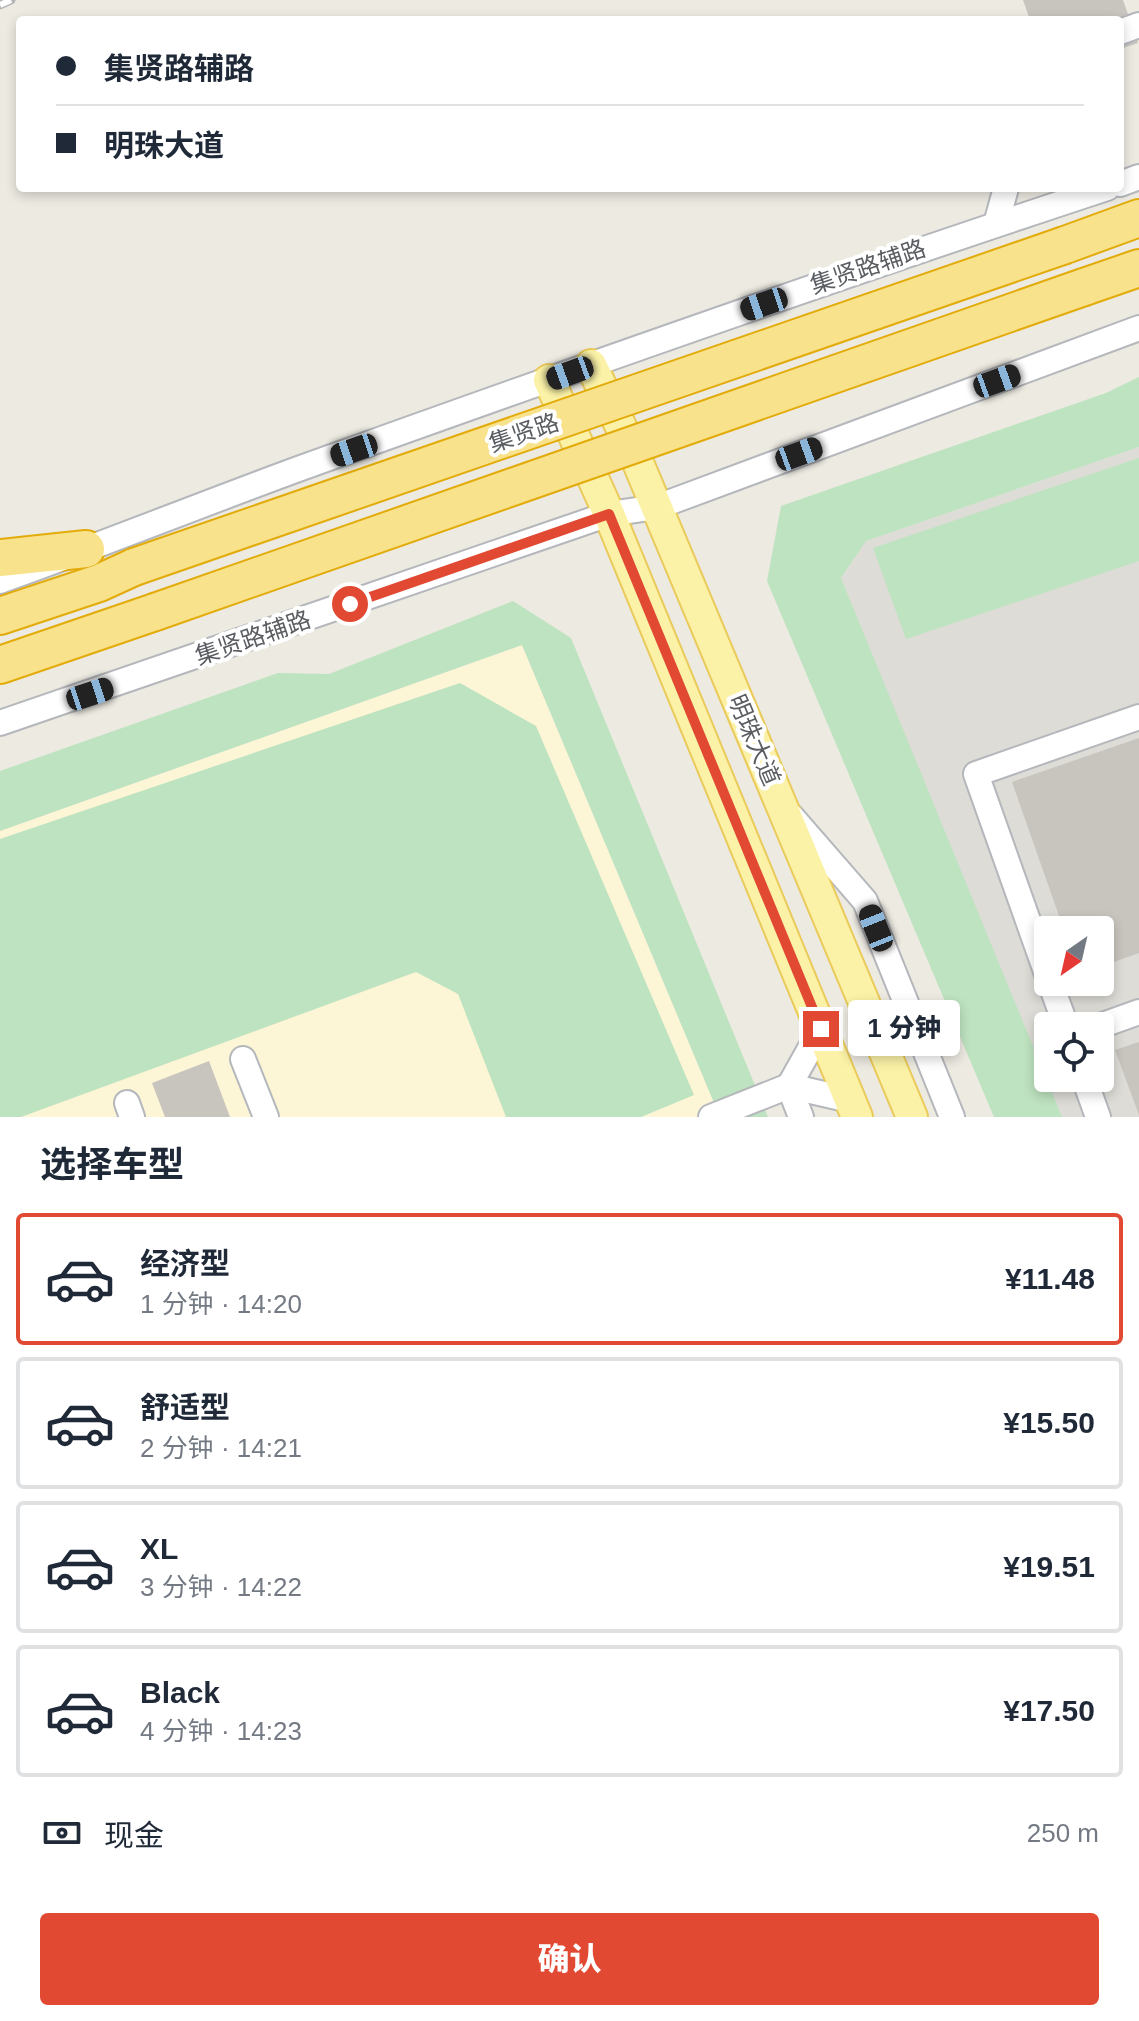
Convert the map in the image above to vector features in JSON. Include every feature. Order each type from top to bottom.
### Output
[{"type":"highway","name":"集贤路","points":[[0,616],[1139,218]]},
{"type":"highway","name":"集贤路","points":[[0,665],[1139,268]]},
{"type":"highway","points":[[0,558],[86,549]]},
{"type":"main road","name":"明珠大道","points":[[591,365],[657,507],[912,1117]]},
{"type":"main road","name":"明珠大道","points":[[549,380],[609,514],[854,1108]]},
{"type":"street","points":[[996,224],[1005,192]]},
{"type":"street","name":"集贤路辅路","points":[[0,581],[298,469],[1095,192]]},
{"type":"street","name":"集贤路辅路","points":[[0,723],[609,514],[657,507],[1139,328]]},
{"type":"street","points":[[1034,937],[976,774],[1139,717]]},
{"type":"street","points":[[782,805],[865,901],[952,1117]]},
{"type":"street","points":[[1114,1021],[1139,1012]]},
{"type":"street","points":[[711,1117],[789,1086],[821,1029]]},
{"type":"street","points":[[243,1059],[266,1117]]},
{"type":"street","points":[[789,1086],[854,1108]]},
{"type":"street","points":[[789,1086],[801,1117]]},
{"type":"street","points":[[1089,1092],[1098,1117]]},
{"type":"shaded area","points":[[1139,447],[1139,1117],[1058,1117],[1048,1092],[1114,1092],[1114,1012],[1034,1012],[1034,1057],[841,578],[866,541]]},
{"type":"shaded area","points":[[522,645],[720,1117],[0,1117],[0,831]]},
{"type":"green space","points":[[1139,377],[1139,447],[866,541],[841,578],[1034,1049],[1034,1092],[1052,1092],[1062,1117],[994,1117],[767,581],[781,506],[1106,393]]},
{"type":"green space","points":[[1139,458],[1139,561],[906,639],[873,548]]},
{"type":"green space","points":[[513,601],[571,638],[768,1117],[720,1117],[522,645],[0,831],[0,771],[278,673],[329,674]]},
{"type":"green space","points":[[460,683],[536,726],[694,1095],[641,1117],[506,1117],[458,994],[416,972],[21,1117],[0,1117],[0,839]]},
{"type":"building","points":[[1023,0],[1123,0],[1138,43],[1124,48],[1124,16],[1029,16]]},
{"type":"building","points":[[1139,738],[1139,953],[1114,962],[1114,916],[1059,916],[1012,782]]},
{"type":"building","points":[[1139,1042],[1139,1115],[1115,1050]]},
{"type":"building","points":[[209,1061],[230,1117],[165,1117],[152,1083]]},
{"type":"railway","points":[[0,5],[11,0]]},
{"type":"route","points":[[350,604],[609,514],[821,1029]]}]
